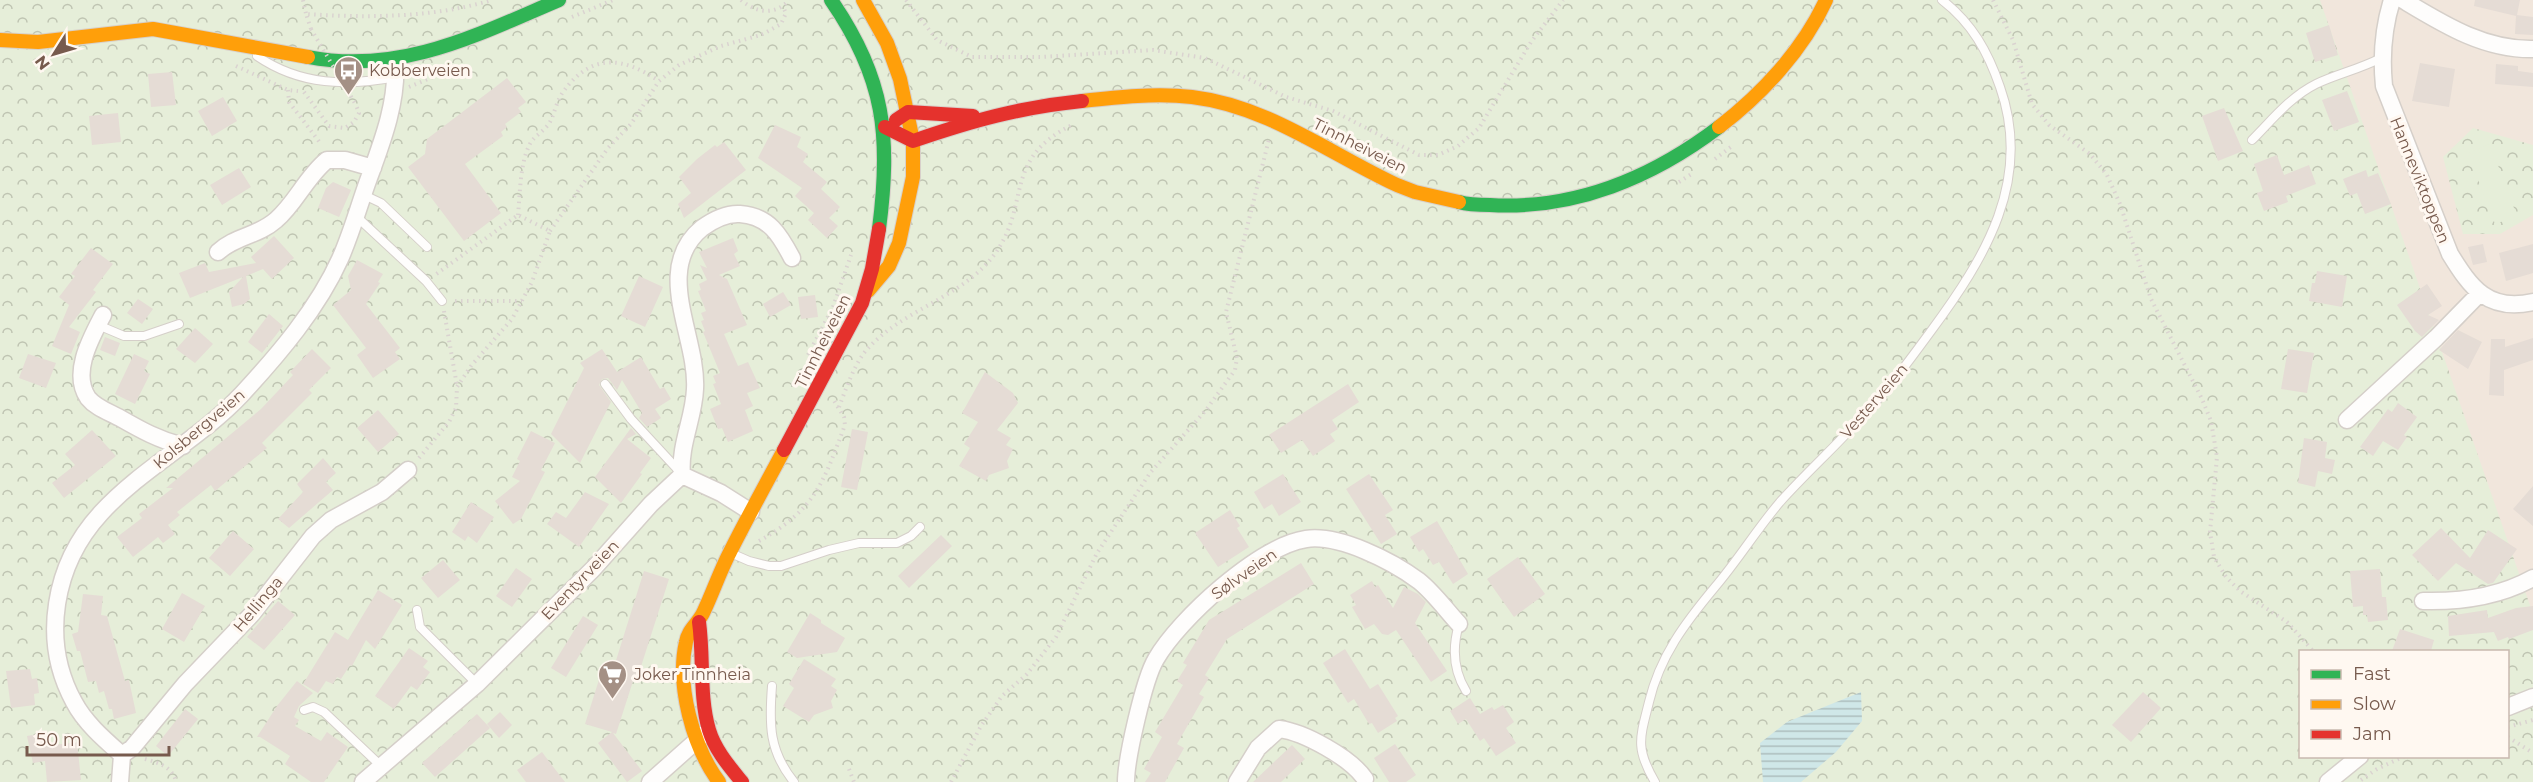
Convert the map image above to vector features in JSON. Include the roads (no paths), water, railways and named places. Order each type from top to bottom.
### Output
[{"type":"street","points":[[0,40],[38,42],[153,29],[343,62],[395,60],[425,54],[464,41],[559,0]]},
{"type":"street","name":"Tinnheiveien","points":[[719,782],[700,752],[702,735],[686,699],[685,649],[688,632],[699,622],[715,580],[865,296],[884,200],[887,168],[885,127],[877,85],[849,23],[831,0]]},
{"type":"street","points":[[863,0],[887,43],[908,112],[913,141],[912,185],[899,243],[889,266],[865,296]]},
{"type":"street","name":"Tinnheiveien","points":[[913,141],[984,117],[1100,99],[1148,96],[1198,98],[1238,107],[1276,122],[1378,177],[1417,192],[1465,203],[1510,206],[1552,203],[1597,194],[1636,180],[1711,136],[1749,103],[1781,68],[1805,37],[1826,0]]},
{"type":"street","name":"Hanneviktoppen","points":[[2392,0],[2384,29],[2381,58],[2384,86],[2450,254],[2465,279],[2479,294]]},
{"type":"street","points":[[2403,0],[2445,26],[2469,37],[2501,46],[2533,50]]},
{"type":"street","name":"Kolsbergveien","points":[[122,755],[81,713],[73,701],[61,671],[54,632],[58,593],[71,556],[101,513],[240,396],[305,317],[340,260],[357,217],[390,114],[397,77],[395,60]]},
{"type":"street","points":[[885,127],[908,112]]},
{"type":"street","name":"Tinnheiveien","points":[[908,112],[984,117]]},
{"type":"street","points":[[885,127],[913,141]]},
{"type":"street","points":[[218,252],[226,244],[253,235],[273,222],[291,206],[313,172],[327,160],[345,160],[373,168]]},
{"type":"street","points":[[751,512],[721,493],[682,475],[684,438],[695,390],[694,364],[680,302],[681,261],[685,247],[694,235],[719,218],[736,214],[754,215],[767,222],[781,236],[792,258]]},
{"type":"street","points":[[2347,420],[2436,338],[2479,294],[2498,303],[2533,302]]},
{"type":"street","points":[[100,320],[91,336],[82,369],[83,387],[89,399],[142,431],[183,446]]},
{"type":"street","name":"Hellinga","points":[[122,755],[132,748],[185,684],[252,614],[313,536],[331,520],[382,492],[408,470]]},
{"type":"street","name":"Eventyrveien","points":[[363,782],[477,684],[594,568],[651,504],[682,475]]},
{"type":"street","name":"Sølvveien","points":[[1126,782],[1130,752],[1147,682],[1155,660],[1177,628],[1199,606],[1250,566],[1287,545],[1306,539],[1328,539],[1350,544],[1418,581],[1459,624]]},
{"type":"street","points":[[2423,601],[2443,602],[2500,593],[2533,578]]},
{"type":"street","points":[[2509,707],[2533,697]]},
{"type":"street","points":[[1237,782],[1258,748],[1279,729],[1292,730],[1315,742],[1358,769],[1366,780]]},
{"type":"street","points":[[650,782],[702,735]]},
{"type":"street","name":"Tinnheiveien","points":[[702,735],[714,742],[742,782]]},
{"type":"street","points":[[120,782],[122,755]]},
{"type":"street","points":[[2328,782],[2358,758]]},
{"type":"lane","name":"Vesterveien","points":[[1655,782],[1645,764],[1641,747],[1641,725],[1654,681],[1671,644],[1691,614],[1714,588],[1780,502],[1890,385],[1950,305],[1997,224],[2009,181],[2011,146],[2007,107],[1992,63],[1982,43],[1962,17],[1942,0]]},
{"type":"lane","points":[[242,46],[271,65],[309,79],[359,84],[397,77]]},
{"type":"lane","points":[[2252,140],[2302,92],[2381,58]]},
{"type":"lane","points":[[364,195],[381,203],[427,247]]},
{"type":"lane","points":[[357,217],[426,281],[442,301]]},
{"type":"lane","points":[[100,320],[124,336],[144,336],[179,324]]},
{"type":"lane","points":[[605,384],[631,419],[682,475]]},
{"type":"lane","points":[[730,552],[749,561],[781,566],[859,543],[897,543],[911,536],[920,527]]},
{"type":"lane","points":[[417,610],[420,627],[477,684]]},
{"type":"lane","name":"Sølvveien","points":[[1459,624],[1454,664],[1466,691]]},
{"type":"lane","points":[[772,686],[774,748],[783,768],[794,782]]},
{"type":"lane","points":[[304,711],[313,707],[324,712],[381,766]]},
{"type":"water","points":[[1861,692],[1862,721],[1836,752],[1801,782],[1763,782],[1760,743],[1787,722]]},
{"type":"place","name":"Kobberveien","points":[[348,96]]},
{"type":"place","name":"Joker Tinnheia","points":[[613,700]]}]
